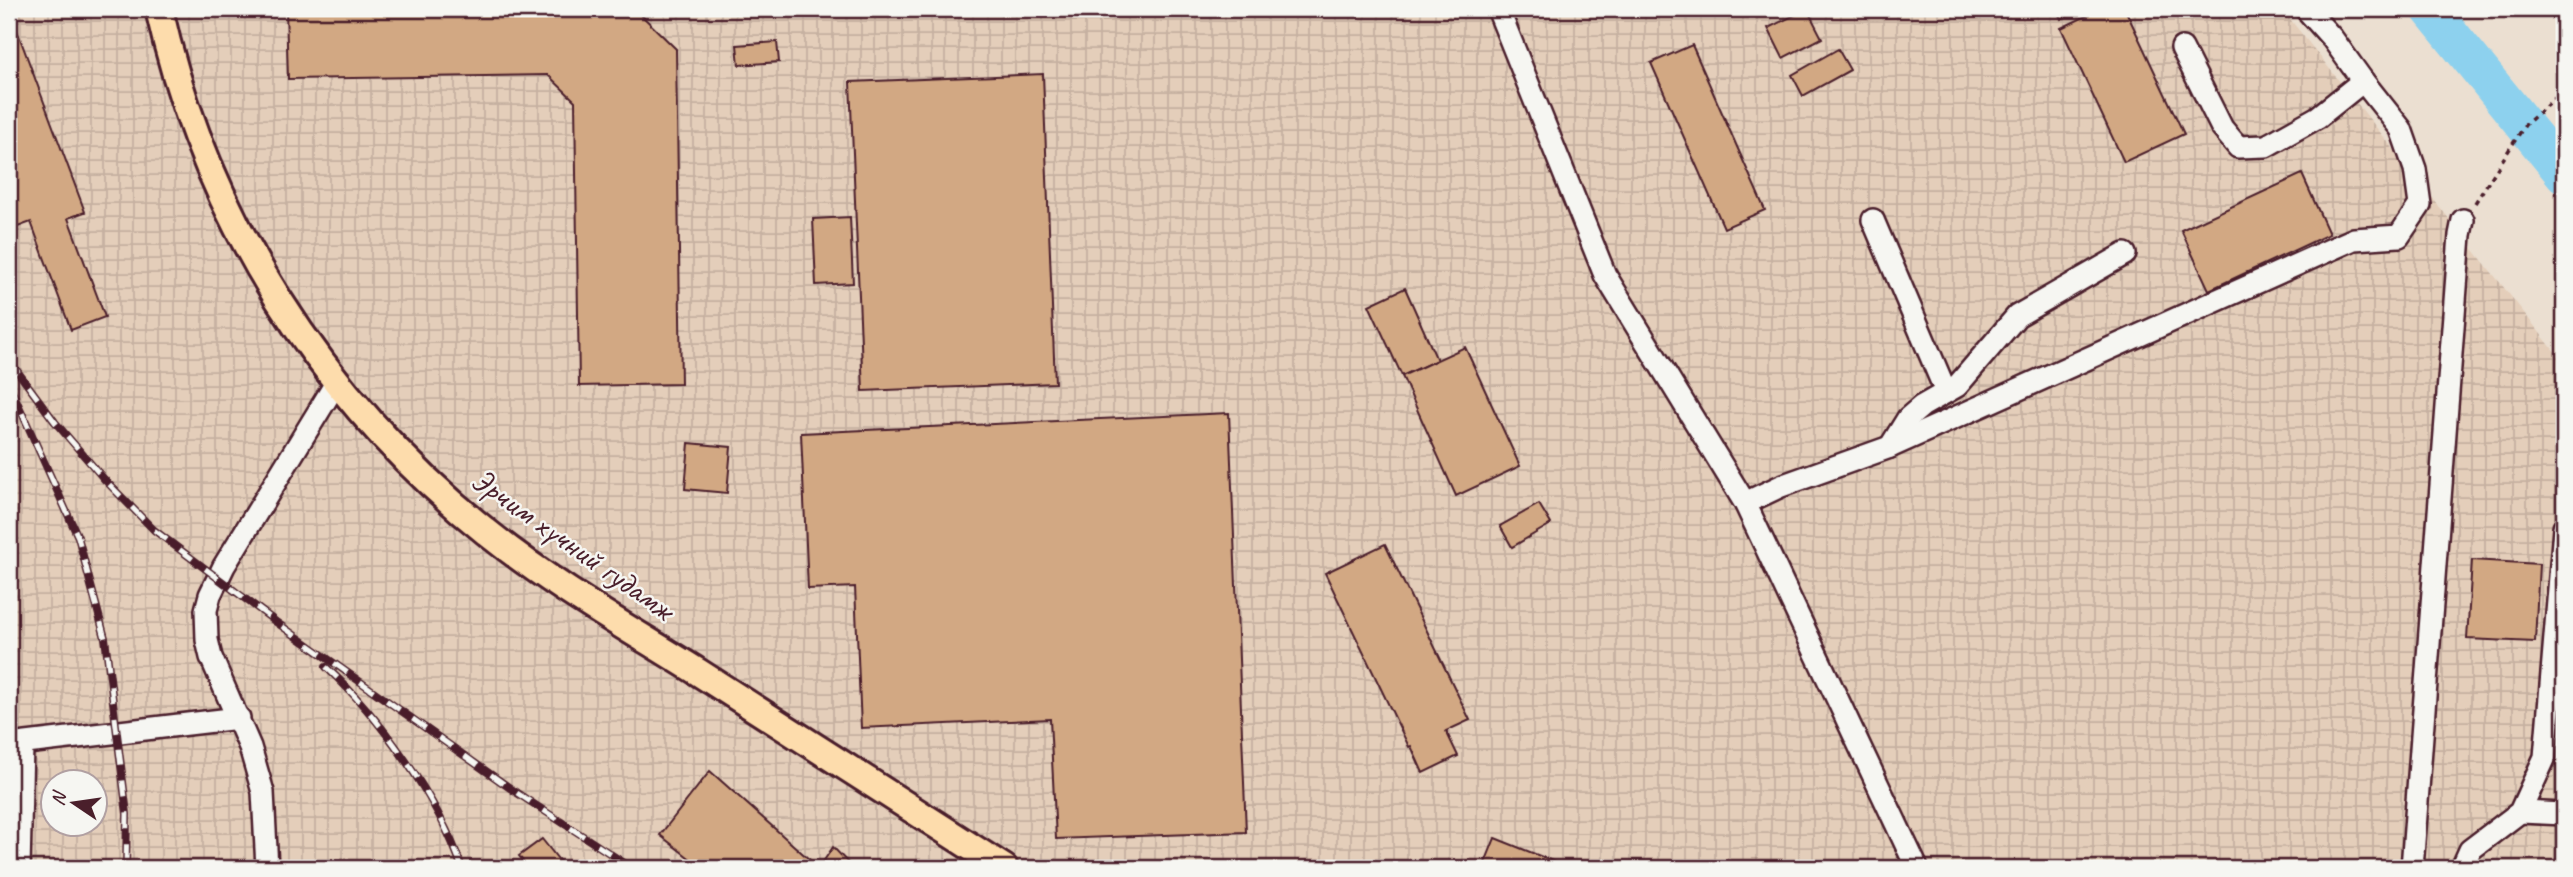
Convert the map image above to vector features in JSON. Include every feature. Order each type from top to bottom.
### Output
[{"type":"main road","name":"Эрчим хүчний гудамж","points":[[159,9],[178,87],[223,201],[280,304],[336,383],[380,435],[481,528],[519,556],[1004,868]]},
{"type":"street","points":[[1498,9],[1605,275],[1745,503],[1917,868]]},
{"type":"street","points":[[1745,503],[1781,486],[1890,447],[2354,239],[2399,236],[2420,205],[2415,169],[2401,129],[2332,38],[2306,9]]},
{"type":"street","points":[[2182,48],[2222,128],[2238,147],[2266,146],[2318,117],[2363,82]]},
{"type":"street","points":[[1873,220],[1946,392]]},
{"type":"street","points":[[2412,868],[2463,220]]},
{"type":"street","points":[[1890,447],[1908,418],[1957,386],[2017,316],[2124,254]]},
{"type":"street","points":[[267,868],[263,792],[239,718],[211,657],[205,624],[210,596],[246,529],[336,383]]},
{"type":"street","points":[[2462,868],[2470,850],[2520,812],[2545,757],[2564,528]]},
{"type":"street","points":[[19,868],[15,745],[239,718]]},
{"type":"street","points":[[2520,812],[2564,814]]},
{"type":"path","points":[[2463,220],[2525,125],[2564,90]]},
{"type":"shaded area","points":[[9,9],[2282,9],[2564,363],[2564,868],[9,868]]},
{"type":"building","points":[[9,9],[85,212],[68,218],[105,317],[71,330],[31,222],[15,228],[9,211],[9,196],[15,193],[9,177]]},
{"type":"building","points":[[286,9],[635,9],[676,49],[681,384],[579,386],[575,101],[548,75],[288,79]]},
{"type":"building","points":[[1807,9],[1822,38],[1783,58],[1768,28]]},
{"type":"building","points":[[2056,9],[2083,9],[2061,19]]},
{"type":"building","points":[[2101,9],[2125,9],[2184,134],[2124,162],[2061,28]]},
{"type":"building","points":[[777,42],[779,62],[739,65],[737,45]]},
{"type":"building","points":[[1692,45],[1765,210],[1724,228],[1651,63]]},
{"type":"building","points":[[1838,49],[1850,70],[1803,96],[1792,75]]},
{"type":"building","points":[[1043,74],[1055,383],[863,391],[850,82]]},
{"type":"building","points":[[2302,174],[2329,234],[2209,290],[2181,230]]},
{"type":"building","points":[[850,217],[853,283],[816,285],[813,219]]},
{"type":"building","points":[[1405,288],[1437,360],[1402,376],[1369,305]]},
{"type":"building","points":[[1465,347],[1520,466],[1456,496],[1402,376]]},
{"type":"building","points":[[1229,413],[1246,832],[1056,839],[1050,719],[861,728],[855,587],[808,589],[801,433]]},
{"type":"building","points":[[689,443],[731,447],[727,493],[685,489]]},
{"type":"building","points":[[1539,504],[1551,524],[1512,547],[1500,526]]},
{"type":"building","points":[[1385,544],[1470,720],[1446,731],[1458,756],[1423,773],[1325,573]]},
{"type":"building","points":[[2472,560],[2539,564],[2535,642],[2467,639]]},
{"type":"building","points":[[710,771],[819,868],[702,868],[660,835]]},
{"type":"building","points":[[1495,838],[1560,864],[1558,868],[1483,868]]},
{"type":"building","points":[[542,839],[565,868],[528,868],[519,856]]},
{"type":"building","points":[[833,847],[853,868],[819,868]]},
{"type":"waterway","points":[[2430,9],[2564,174]]},
{"type":"railway","points":[[9,360],[55,422],[104,479],[154,530],[276,622],[517,793],[632,868]]},
{"type":"railway","points":[[9,384],[78,537],[105,638],[127,814],[126,868]]},
{"type":"railway","points":[[326,667],[366,709],[405,760],[438,814],[462,868]]}]
